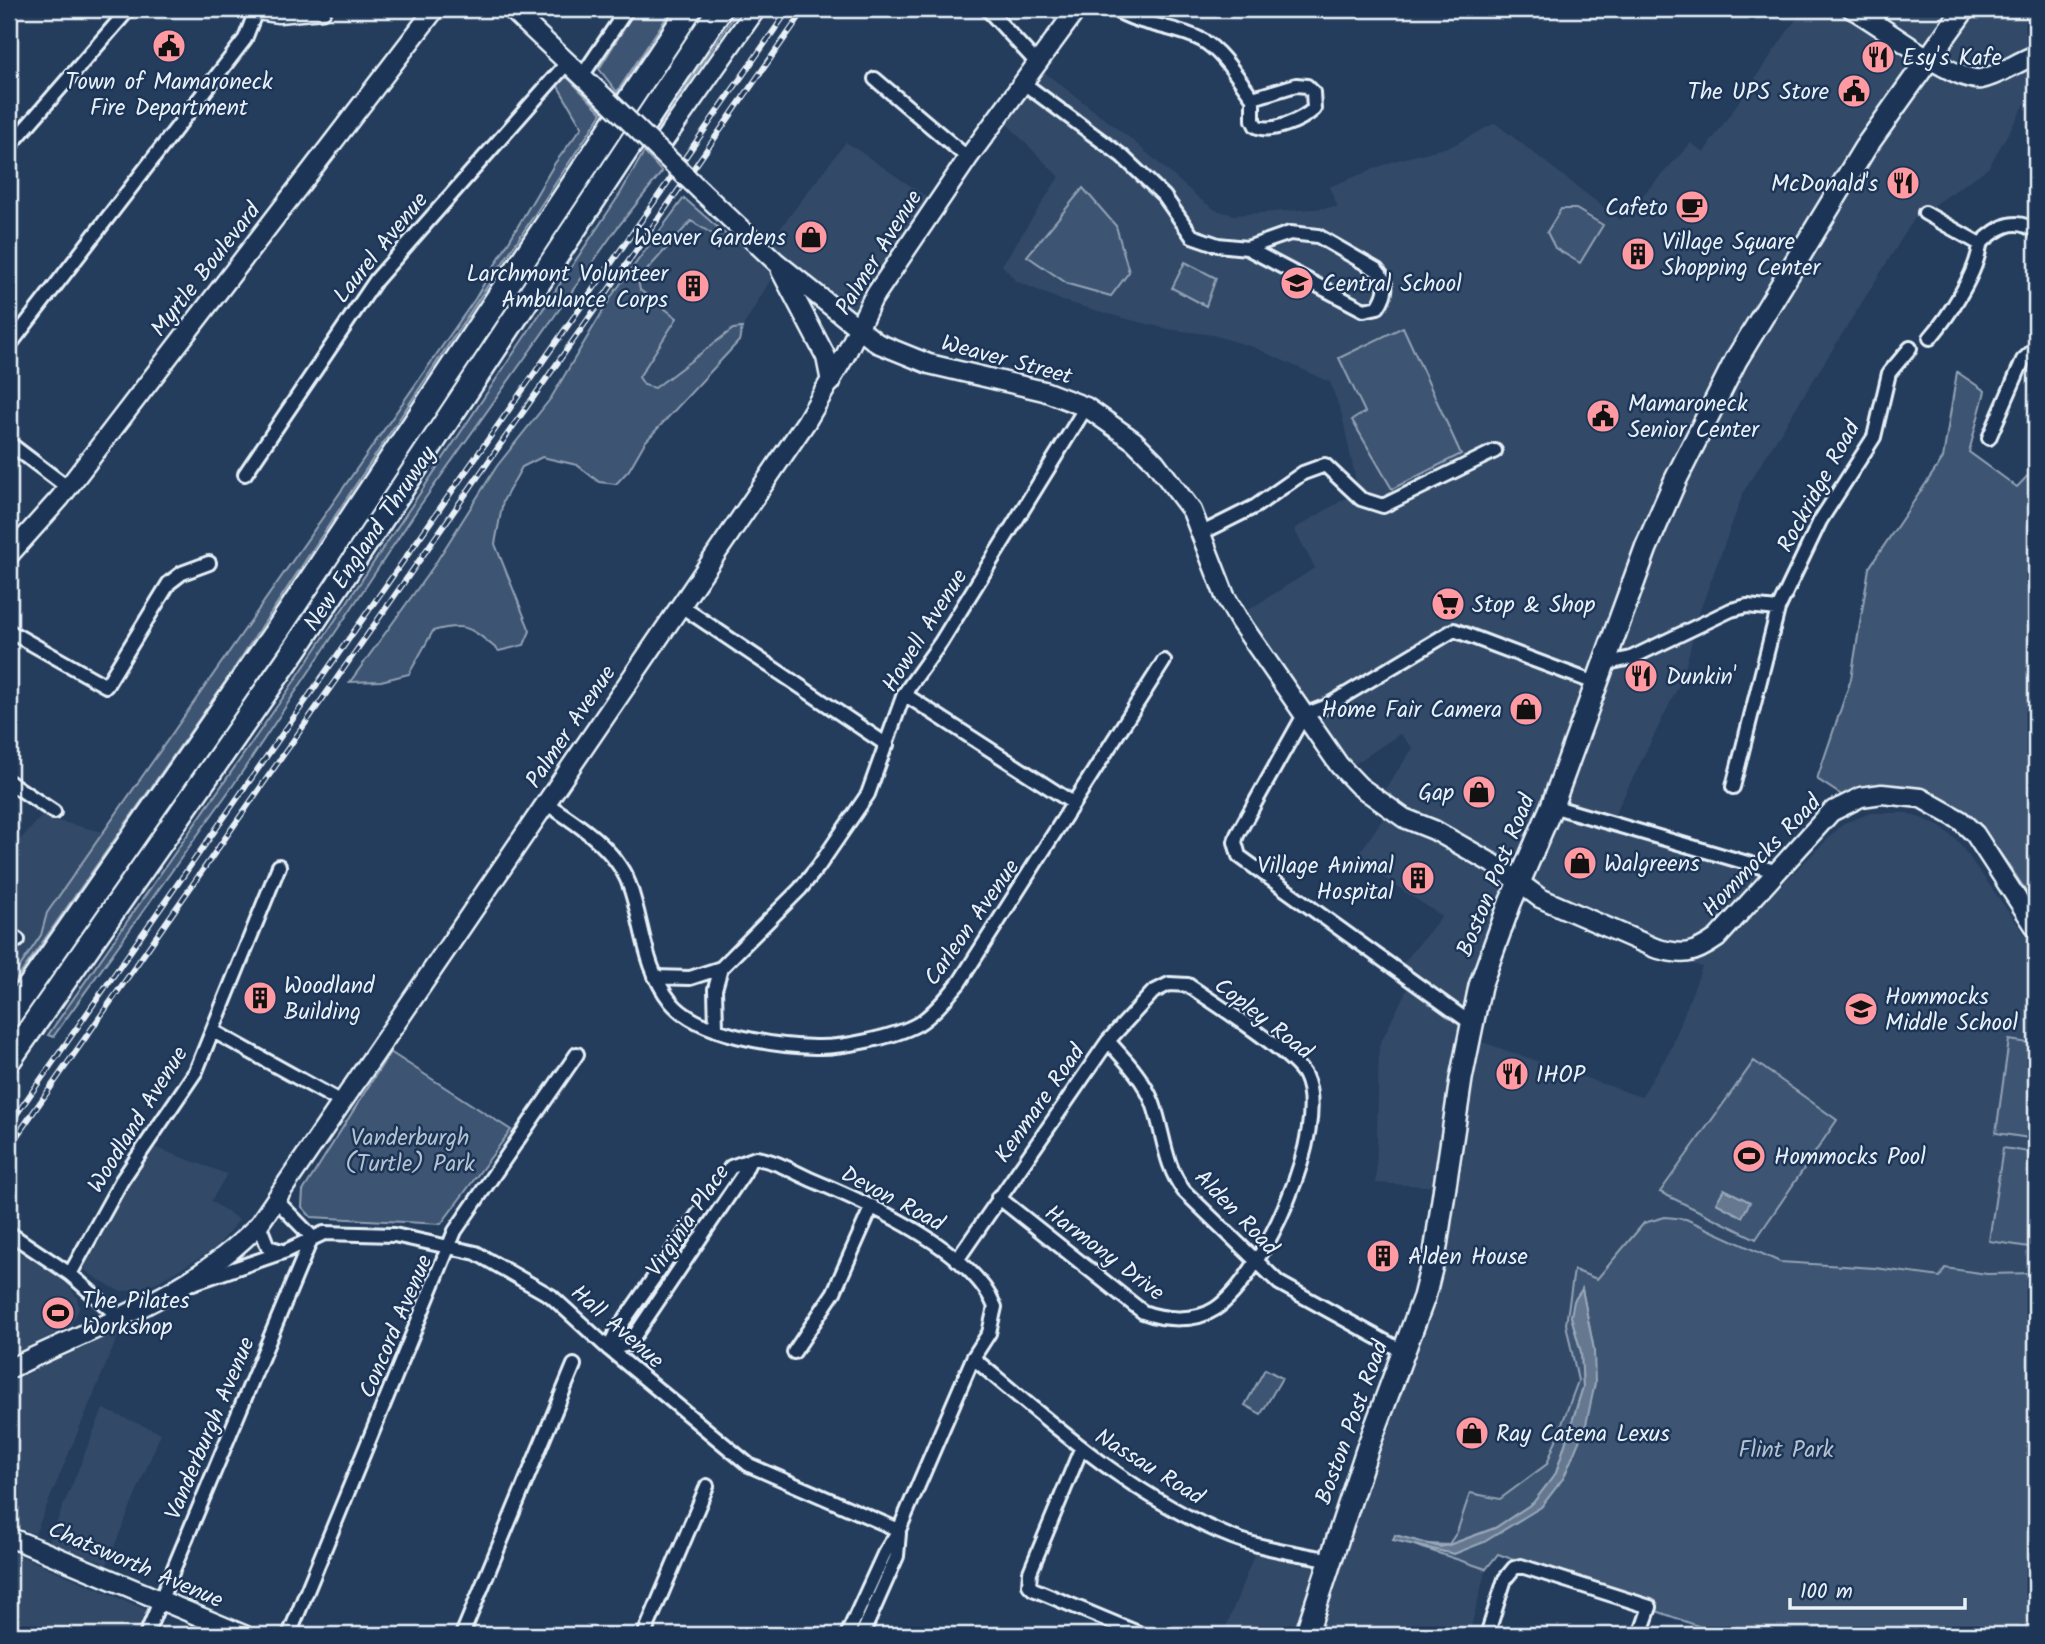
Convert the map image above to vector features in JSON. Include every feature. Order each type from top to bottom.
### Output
[{"type":"highway","name":"New England Thruway","points":[[9,1016],[285,619],[690,9]]},
{"type":"highway","name":"New England Thruway","points":[[9,1060],[296,648],[720,9]]},
{"type":"main road","name":"Boston Post Road","points":[[1306,1635],[1367,1450],[1424,1297],[1435,1253],[1472,1024],[1492,952],[1552,806],[1599,673],[1661,512],[1711,406],[1865,148],[1964,9]]},
{"type":"street","points":[[9,147],[129,9]]},
{"type":"street","points":[[9,346],[245,39],[253,10],[279,13],[322,9]]},
{"type":"street","name":"Myrtle Boulevard","points":[[9,555],[67,487],[436,9]]},
{"type":"street","name":"Weaver Street","points":[[511,9],[603,96],[661,145],[701,191],[775,262],[877,343],[929,364],[1024,385],[1086,407],[1127,435],[1155,462],[1192,512],[1225,596],[1339,765],[1379,802],[1404,818],[1464,847],[1520,883]]},
{"type":"street","points":[[582,76],[626,9]]},
{"type":"street","points":[[661,145],[756,9]]},
{"type":"street","points":[[987,9],[1036,62]]},
{"type":"street","name":"Palmer Avenue","points":[[9,1369],[183,1286],[237,1248],[260,1224],[831,382],[873,300],[968,158],[1077,9]]},
{"type":"street","points":[[1114,9],[1137,22],[1185,33],[1219,53],[1253,98],[1252,120],[1259,129],[1268,129],[1307,115],[1314,109],[1315,102],[1307,86],[1296,85],[1253,98]]},
{"type":"street","points":[[1852,9],[1929,58],[1972,79],[1984,79],[2036,55]]},
{"type":"street","name":"Laurel Avenue","points":[[245,474],[376,280],[568,62]]},
{"type":"street","points":[[875,79],[968,158]]},
{"type":"street","points":[[1022,82],[1122,156],[1164,196],[1192,236],[1218,245],[1247,248],[1364,310],[1378,307],[1384,298],[1387,288],[1377,270],[1318,236],[1290,233],[1247,248]]},
{"type":"street","points":[[1925,213],[1980,244]]},
{"type":"street","points":[[1930,338],[1954,304],[1979,255],[1980,244],[1999,227],[2009,224],[2027,225],[2035,229]]},
{"type":"street","points":[[775,262],[826,357],[831,382]]},
{"type":"street","name":"Rockridge Road","points":[[1733,787],[1778,609],[1820,521],[1874,437],[1889,373],[1910,348]]},
{"type":"street","points":[[1989,438],[2023,360],[2036,348]]},
{"type":"street","name":"Howell Avenue","points":[[655,977],[690,978],[721,968],[800,889],[825,856],[868,794],[904,694],[942,642],[1086,407]]},
{"type":"street","points":[[9,443],[67,487]]},
{"type":"street","points":[[1202,533],[1256,506],[1303,473],[1325,465],[1354,494],[1382,506],[1495,452]]},
{"type":"street","points":[[9,631],[106,686],[169,583],[182,573],[209,563]]},
{"type":"street","points":[[681,606],[887,744]]},
{"type":"street","points":[[1472,1024],[1240,856],[1235,842],[1237,835],[1304,715],[1325,707],[1454,630],[1599,673],[1731,610],[1746,606],[1778,609]]},
{"type":"street","name":"Carleon Avenue","points":[[547,803],[597,841],[619,865],[631,890],[644,950],[655,977],[674,1006],[700,1024],[751,1038],[818,1048],[890,1035],[919,1023],[959,983],[1164,661]]},
{"type":"street","points":[[904,694],[1073,803]]},
{"type":"street","points":[[9,782],[54,812]]},
{"type":"street","name":"Hommocks Road","points":[[1520,883],[1540,898],[1653,947],[1685,953],[1697,952],[1717,938],[1830,812],[1861,797],[1882,794],[1921,799],[1938,805],[1975,834],[2036,928]]},
{"type":"street","points":[[1552,806],[1777,872]]},
{"type":"street","name":"Woodland Avenue","points":[[70,1274],[122,1180],[195,1071],[279,866]]},
{"type":"street","points":[[716,1028],[715,989],[721,968]]},
{"type":"street","name":"Kenmare Road","points":[[957,1260],[1108,1041],[1153,992],[1169,984]]},
{"type":"street","name":"Copley Road","points":[[1169,984],[1188,985],[1287,1056],[1304,1073],[1309,1087],[1312,1105],[1303,1157],[1286,1206],[1255,1263]]},
{"type":"street","points":[[213,1031],[343,1103]]},
{"type":"street","name":"Alden Road","points":[[1108,1041],[1136,1071],[1146,1087],[1176,1181],[1255,1263],[1279,1283],[1404,1352]]},
{"type":"street","name":"Concord Avenue","points":[[289,1635],[455,1231],[577,1054]]},
{"type":"street","name":"Devon Road","points":[[750,1160],[766,1159],[872,1206],[957,1260],[985,1290],[995,1307],[989,1333],[973,1358]]},
{"type":"street","name":"Virginia Place","points":[[609,1349],[616,1332],[731,1167],[750,1160]]},
{"type":"street","name":"Harmony Drive","points":[[998,1197],[1143,1312],[1160,1318],[1183,1318],[1213,1310],[1255,1263]]},
{"type":"street","points":[[276,1202],[312,1237]]},
{"type":"street","points":[[794,1352],[834,1292],[872,1206]]},
{"type":"street","points":[[260,1224],[268,1247],[286,1251]]},
{"type":"street","name":"Hall Avenue","points":[[183,1286],[286,1251],[312,1237],[324,1234],[368,1232],[451,1245],[476,1253],[551,1296],[609,1349],[749,1465],[899,1530]]},
{"type":"street","points":[[9,1233],[70,1274],[118,1317]]},
{"type":"street","name":"Vanderburgh Avenue","points":[[146,1635],[312,1237]]},
{"type":"street","points":[[847,1635],[884,1554],[899,1530],[973,1358]]},
{"type":"street","name":"Nassau Road","points":[[973,1358],[1081,1449],[1149,1495],[1208,1527],[1235,1538],[1331,1560]]},
{"type":"street","points":[[462,1635],[574,1365]]},
{"type":"street","points":[[1081,1449],[1030,1572],[1029,1585],[1143,1635]]},
{"type":"street","points":[[644,1635],[707,1486]]},
{"type":"street","points":[[862,1635],[897,1556],[899,1530]]},
{"type":"street","name":"Chatsworth Avenue","points":[[9,1537],[244,1635]]},
{"type":"street","points":[[1487,1635],[1505,1579],[1514,1568],[1521,1566],[1650,1607],[1640,1635]]},
{"type":"shaded area","points":[[1803,9],[2036,9],[2036,85],[1988,168],[1914,219],[1744,491],[1699,613],[1683,677],[1613,818],[1776,866],[1761,905],[1844,823],[1871,813],[1907,813],[1936,824],[1957,840],[2036,950],[2036,1273],[1987,1274],[1963,1269],[1940,1277],[1875,1268],[1780,1262],[1760,1254],[1608,1263],[1597,1279],[1574,1270],[1566,1324],[1578,1381],[1547,1464],[1500,1499],[1471,1493],[1449,1557],[1486,1569],[1469,1635],[1223,1635],[1256,1550],[1331,1563],[1400,1368],[1441,1187],[1376,1183],[1379,1046],[1414,975],[1401,966],[1442,916],[1355,859],[1387,813],[1375,804],[1413,748],[1400,734],[1338,775],[1232,620],[1315,568],[1294,529],[1358,491],[1342,415],[1330,382],[1253,347],[1213,335],[1168,329],[1119,317],[1063,301],[1016,281],[1002,265],[1059,177],[1003,120],[1040,69],[1131,139],[1201,200],[1216,210],[1234,215],[1338,207],[1329,187],[1394,161],[1452,146],[1495,123],[1620,220],[1691,143],[1704,152]],"holes":[[[1521,890],[1632,944],[1702,967],[1670,1051],[1641,1097],[1476,1040],[1493,960]]]},
{"type":"shaded area","points":[[846,142],[934,202],[856,321],[780,264],[742,328],[733,329],[655,388],[644,385],[639,377],[676,318],[640,290],[638,280],[653,261],[691,221],[720,242],[727,243],[732,240],[759,256]]},
{"type":"shaded area","points":[[41,817],[103,832],[47,913],[41,935],[9,983],[9,852]]},
{"type":"shaded area","points":[[151,1146],[227,1174],[211,1201],[239,1220],[215,1249],[143,1290],[119,1291],[85,1270],[85,1265],[107,1219]]},
{"type":"shaded area","points":[[1724,1189],[1750,1202],[1742,1217],[1716,1203]]},
{"type":"shaded area","points":[[9,1245],[65,1281],[77,1297],[79,1309],[71,1325],[9,1357]]},
{"type":"shaded area","points":[[1582,1289],[1594,1350],[1595,1383],[1586,1425],[1564,1477],[1541,1507],[1484,1542],[1454,1554],[1393,1540],[1395,1535],[1440,1547],[1495,1528],[1533,1503],[1556,1473],[1583,1387],[1581,1352],[1571,1316],[1574,1301]]},
{"type":"shaded area","points":[[118,1328],[118,1336],[35,1534],[9,1524],[9,1383]]},
{"type":"shaded area","points":[[103,1409],[161,1433],[107,1564],[49,1541]]},
{"type":"shaded area","points":[[9,1551],[149,1611],[139,1635],[9,1635]]},
{"type":"green space","points":[[636,9],[672,9],[617,92],[599,69]]},
{"type":"green space","points":[[739,9],[748,9],[661,133],[657,130]]},
{"type":"green space","points":[[568,78],[602,113],[225,682],[9,990],[9,983],[41,935],[47,913],[475,299],[555,163],[582,127],[556,83]]},
{"type":"green space","points":[[644,152],[662,172],[617,228],[419,507],[234,784],[53,1037],[48,1035],[289,689],[620,194]]},
{"type":"green space","points":[[1083,188],[1116,226],[1129,272],[1111,296],[1068,284],[1027,256]]},
{"type":"green space","points":[[684,198],[732,240],[727,243],[691,221],[638,280],[640,290],[677,318],[639,377],[644,385],[655,388],[733,329],[742,328],[739,341],[645,442],[629,470],[616,484],[599,482],[577,465],[542,457],[522,467],[503,501],[495,544],[530,631],[524,645],[499,651],[469,629],[444,628],[433,631],[409,674],[381,681],[350,682],[433,567],[497,466],[551,398],[613,294]]},
{"type":"green space","points":[[1561,209],[1576,209],[1603,225],[1580,263],[1555,248],[1547,232]]},
{"type":"green space","points":[[1185,262],[1216,278],[1206,306],[1172,288]]},
{"type":"green space","points":[[1403,327],[1461,454],[1392,489],[1352,420],[1365,412],[1339,358]]},
{"type":"green space","points":[[1957,372],[1985,391],[1969,452],[2017,487],[2036,467],[2036,907],[1981,830],[1944,799],[1923,791],[1900,789],[1846,798],[1817,779],[1851,679],[1869,568],[1943,458]]},
{"type":"green space","points":[[2009,1040],[2036,1044],[2036,1139],[1996,1133]]},
{"type":"green space","name":"Vanderburgh (Turtle) Park","points":[[390,1052],[511,1130],[441,1224],[311,1217],[302,1207],[303,1191]]},
{"type":"green space","name":"Hommocks Pool","points":[[1754,1061],[1837,1120],[1756,1239],[1660,1192]]},
{"type":"green space","points":[[2003,1148],[2036,1153],[2036,1248],[1989,1241]]},
{"type":"green space","name":"Flint Park","points":[[1665,1217],[1686,1219],[1780,1262],[1875,1268],[1940,1277],[1945,1268],[1987,1274],[2036,1273],[2036,1635],[1723,1635],[1498,1554],[1486,1569],[1414,1545],[1454,1554],[1541,1507],[1564,1477],[1594,1350],[1582,1289],[1571,1316],[1581,1352],[1583,1387],[1556,1473],[1533,1503],[1495,1528],[1449,1545],[1446,1545],[1457,1532],[1470,1493],[1500,1499],[1547,1464],[1578,1381],[1566,1324],[1574,1270],[1597,1279],[1644,1223]]},
{"type":"green space","points":[[1265,1369],[1282,1378],[1261,1414],[1245,1405]]},
{"type":"railway","points":[[9,1125],[789,9]]},
{"type":"railway","points":[[9,1147],[805,9]]},
{"type":"place","name":"Town of Mamaroneck Fire Department","points":[[169,46]]},
{"type":"place","name":"Esy's Kafe","points":[[1878,57]]},
{"type":"place","name":"The UPS Store","points":[[1854,91]]},
{"type":"place","name":"McDonald's","points":[[1903,183]]},
{"type":"place","name":"Cafeto","points":[[1692,207]]},
{"type":"place","name":"Weaver Gardens","points":[[811,237]]},
{"type":"place","name":"Village Square Shopping Center","points":[[1638,254]]},
{"type":"place","name":"Central School","points":[[1297,283]]},
{"type":"place","name":"Larchmont Volunteer Ambulance Corps","points":[[693,286]]},
{"type":"place","name":"Mamaroneck Senior Center","points":[[1603,416]]},
{"type":"place","name":"Stop & Shop","points":[[1448,604]]},
{"type":"place","name":"Dunkin'","points":[[1641,676]]},
{"type":"place","name":"Home Fair Camera","points":[[1526,709]]},
{"type":"place","name":"Gap","points":[[1479,792]]},
{"type":"place","name":"Walgreens","points":[[1580,863]]},
{"type":"place","name":"Village Animal Hospital","points":[[1418,878]]},
{"type":"place","name":"Woodland Building","points":[[260,998]]},
{"type":"place","name":"Hommocks Middle School","points":[[1861,1009]]},
{"type":"place","name":"IHOP","points":[[1512,1074]]},
{"type":"place","name":"Hommocks Pool","points":[[1749,1156]]},
{"type":"place","name":"Alden House","points":[[1383,1256]]},
{"type":"place","name":"The Pilates Workshop","points":[[58,1313]]},
{"type":"place","name":"Ray Catena Lexus","points":[[1472,1433]]}]
